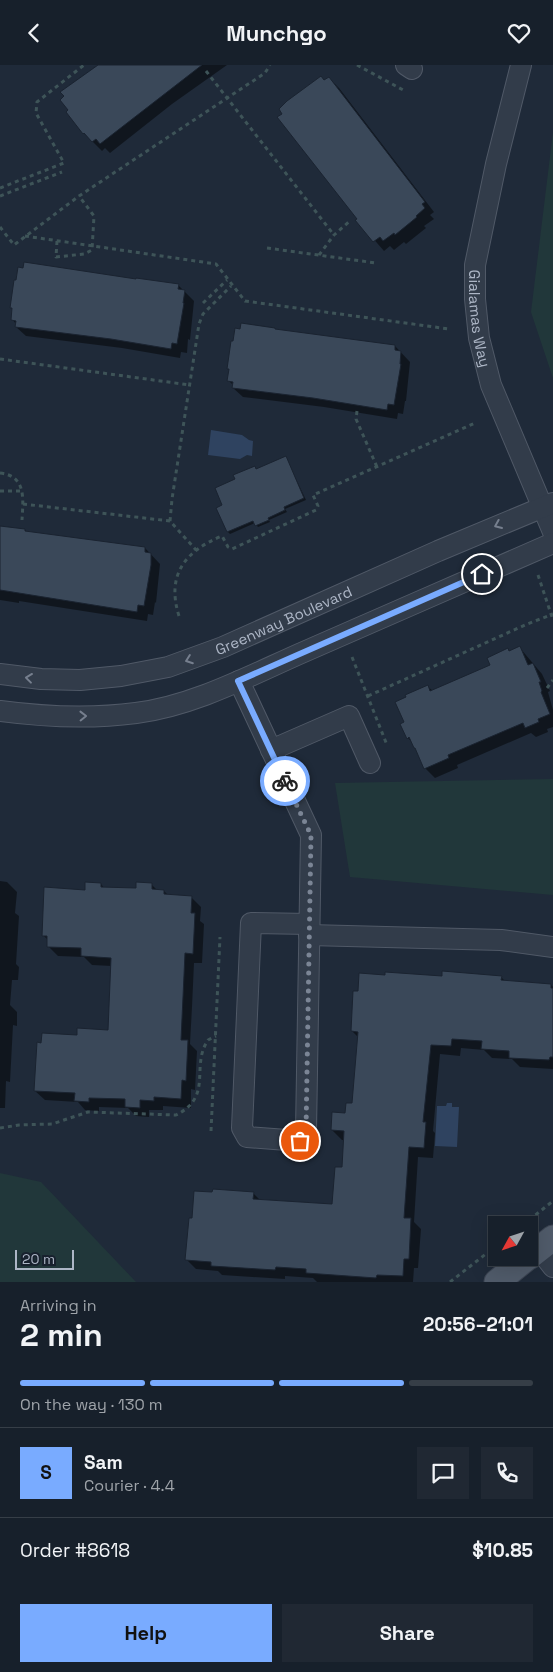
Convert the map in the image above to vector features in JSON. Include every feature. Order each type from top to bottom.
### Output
[{"type":"main road","points":[[497,1282],[540,1254]]},
{"type":"street","name":"Gialamas Way","points":[[520,65],[496,164],[475,265],[475,299],[479,338],[491,385],[548,505],[553,532]]},
{"type":"street","name":"Greenway Boulevard","points":[[0,674],[41,679],[80,679],[121,677],[168,667],[223,647],[548,505]]},
{"type":"street","points":[[0,711],[39,716],[85,717],[137,713],[183,703],[238,681],[553,543]]},
{"type":"street","points":[[238,681],[311,835],[309,929],[306,1131],[300,1141],[247,1137],[242,1127],[251,923],[309,929],[501,940],[553,947]]},
{"type":"street","points":[[271,750],[349,716],[370,763]]},
{"type":"path","points":[[0,188],[64,163],[36,113],[37,102],[84,65]]},
{"type":"path","points":[[0,227],[14,245],[79,196],[265,73],[270,65]]},
{"type":"path","points":[[357,65],[405,91]]},
{"type":"path","points":[[206,71],[334,235]]},
{"type":"path","points":[[0,196],[62,172]]},
{"type":"path","points":[[56,241],[56,257],[89,253],[93,246],[94,216],[79,196]]},
{"type":"path","points":[[319,255],[334,235],[351,220]]},
{"type":"path","points":[[25,236],[216,264],[231,286],[245,301],[450,329]]},
{"type":"path","points":[[267,247],[376,263]]},
{"type":"path","points":[[203,303],[227,280]]},
{"type":"path","points":[[170,521],[201,318],[231,286]]},
{"type":"path","points":[[0,359],[190,385]]},
{"type":"path","points":[[357,411],[356,419],[377,467]]},
{"type":"path","points":[[179,616],[175,604],[174,591],[178,571],[196,550],[206,543],[222,536],[228,547],[232,549],[316,510],[318,506],[313,495],[475,423]]},
{"type":"path","points":[[0,473],[11,476],[19,484],[22,491],[22,520]]},
{"type":"path","points":[[0,491],[22,491]]},
{"type":"path","points":[[23,504],[170,521],[196,550]]},
{"type":"path","points":[[538,575],[553,620]]},
{"type":"path","points":[[368,696],[492,639],[552,614]]},
{"type":"path","points":[[352,657],[387,745]]},
{"type":"path","points":[[547,688],[553,680]]},
{"type":"path","points":[[211,1131],[220,937]]},
{"type":"path","points":[[0,1128],[19,1125],[52,1124],[88,1112],[176,1115],[195,1099],[199,1091],[202,1053],[208,1040],[216,1036]]},
{"type":"path","points":[[534,1216],[553,1201]]},
{"type":"path","points":[[450,1282],[488,1252]]},
{"type":"green space","points":[[553,132],[553,378],[531,312]]},
{"type":"green space","points":[[553,779],[553,895],[350,877],[335,783]]},
{"type":"green space","points":[[0,1173],[41,1182],[136,1282],[0,1282]]},
{"type":"water","points":[[211,430],[242,435],[253,441],[252,456],[247,455],[240,459],[208,455]]},
{"type":"water","points":[[447,1103],[452,1103],[452,1107],[459,1107],[457,1147],[435,1146],[437,1106],[446,1106]]},
{"type":"building","points":[[98,65],[202,65],[100,144],[96,139],[92,142],[83,134],[66,112],[68,110],[60,100],[64,96],[60,92]]},
{"type":"building","points":[[321,76],[324,80],[329,77],[425,202],[422,204],[425,208],[417,217],[395,235],[394,233],[383,241],[380,237],[373,242],[277,117],[282,114],[279,109],[287,101]]},
{"type":"building","points":[[24,262],[179,284],[178,289],[185,290],[177,344],[172,343],[171,349],[111,339],[15,327],[16,321],[11,320],[12,308],[10,308],[14,280],[16,280],[18,267],[23,268]]},
{"type":"building","points":[[241,323],[395,345],[395,350],[401,351],[401,364],[394,405],[388,404],[387,410],[232,388],[233,382],[227,381],[229,369],[227,369],[231,341],[233,341],[235,328],[240,329]]},
{"type":"building","points":[[286,456],[304,498],[284,507],[285,510],[268,518],[269,520],[255,526],[253,521],[227,532],[216,508],[222,505],[215,488],[235,479],[233,475],[255,466],[256,469]]},
{"type":"building","points":[[0,526],[145,547],[145,552],[151,553],[151,565],[144,606],[138,605],[137,612],[0,590]]},
{"type":"building","points":[[520,646],[528,665],[533,663],[541,682],[539,682],[541,692],[550,714],[538,719],[539,722],[525,728],[523,723],[448,755],[449,758],[424,769],[415,748],[409,737],[407,739],[400,724],[404,722],[395,702],[406,697],[405,695],[428,685],[430,691],[490,665],[487,658],[508,648],[509,651]]},
{"type":"building","points":[[85,882],[101,883],[101,887],[136,888],[136,882],[152,883],[152,889],[164,890],[164,894],[192,896],[191,913],[195,913],[193,954],[185,953],[181,1040],[188,1040],[186,1081],[182,1080],[181,1099],[154,1097],[154,1101],[140,1100],[140,1108],[125,1107],[125,1099],[89,1098],[89,1102],[74,1101],[75,1093],[34,1091],[37,1042],[41,1043],[42,1033],[77,1035],[77,1028],[108,1030],[111,958],[81,956],[81,948],[47,947],[47,936],[42,936],[44,887],[85,890]]},
{"type":"building","points":[[442,971],[502,976],[501,980],[551,984],[551,988],[553,988],[553,1057],[550,1057],[549,1060],[509,1058],[509,1051],[481,1049],[482,1041],[452,1039],[451,1046],[431,1045],[423,1122],[426,1122],[424,1148],[409,1147],[404,1218],[411,1218],[409,1259],[404,1259],[403,1276],[377,1275],[376,1278],[306,1273],[306,1269],[276,1267],[275,1270],[211,1266],[211,1262],[185,1260],[189,1218],[192,1218],[194,1191],[212,1192],[213,1189],[254,1192],[253,1199],[332,1204],[335,1167],[342,1167],[344,1131],[331,1130],[332,1112],[345,1113],[346,1103],[352,1103],[358,1032],[351,1031],[353,991],[358,991],[359,973],[385,975],[385,972],[442,976]]},
{"type":"way so far","points":[[285,781],[311,835],[306,1131],[300,1141]]},
{"type":"route","points":[[285,781],[250,702],[238,681],[482,574]]}]
